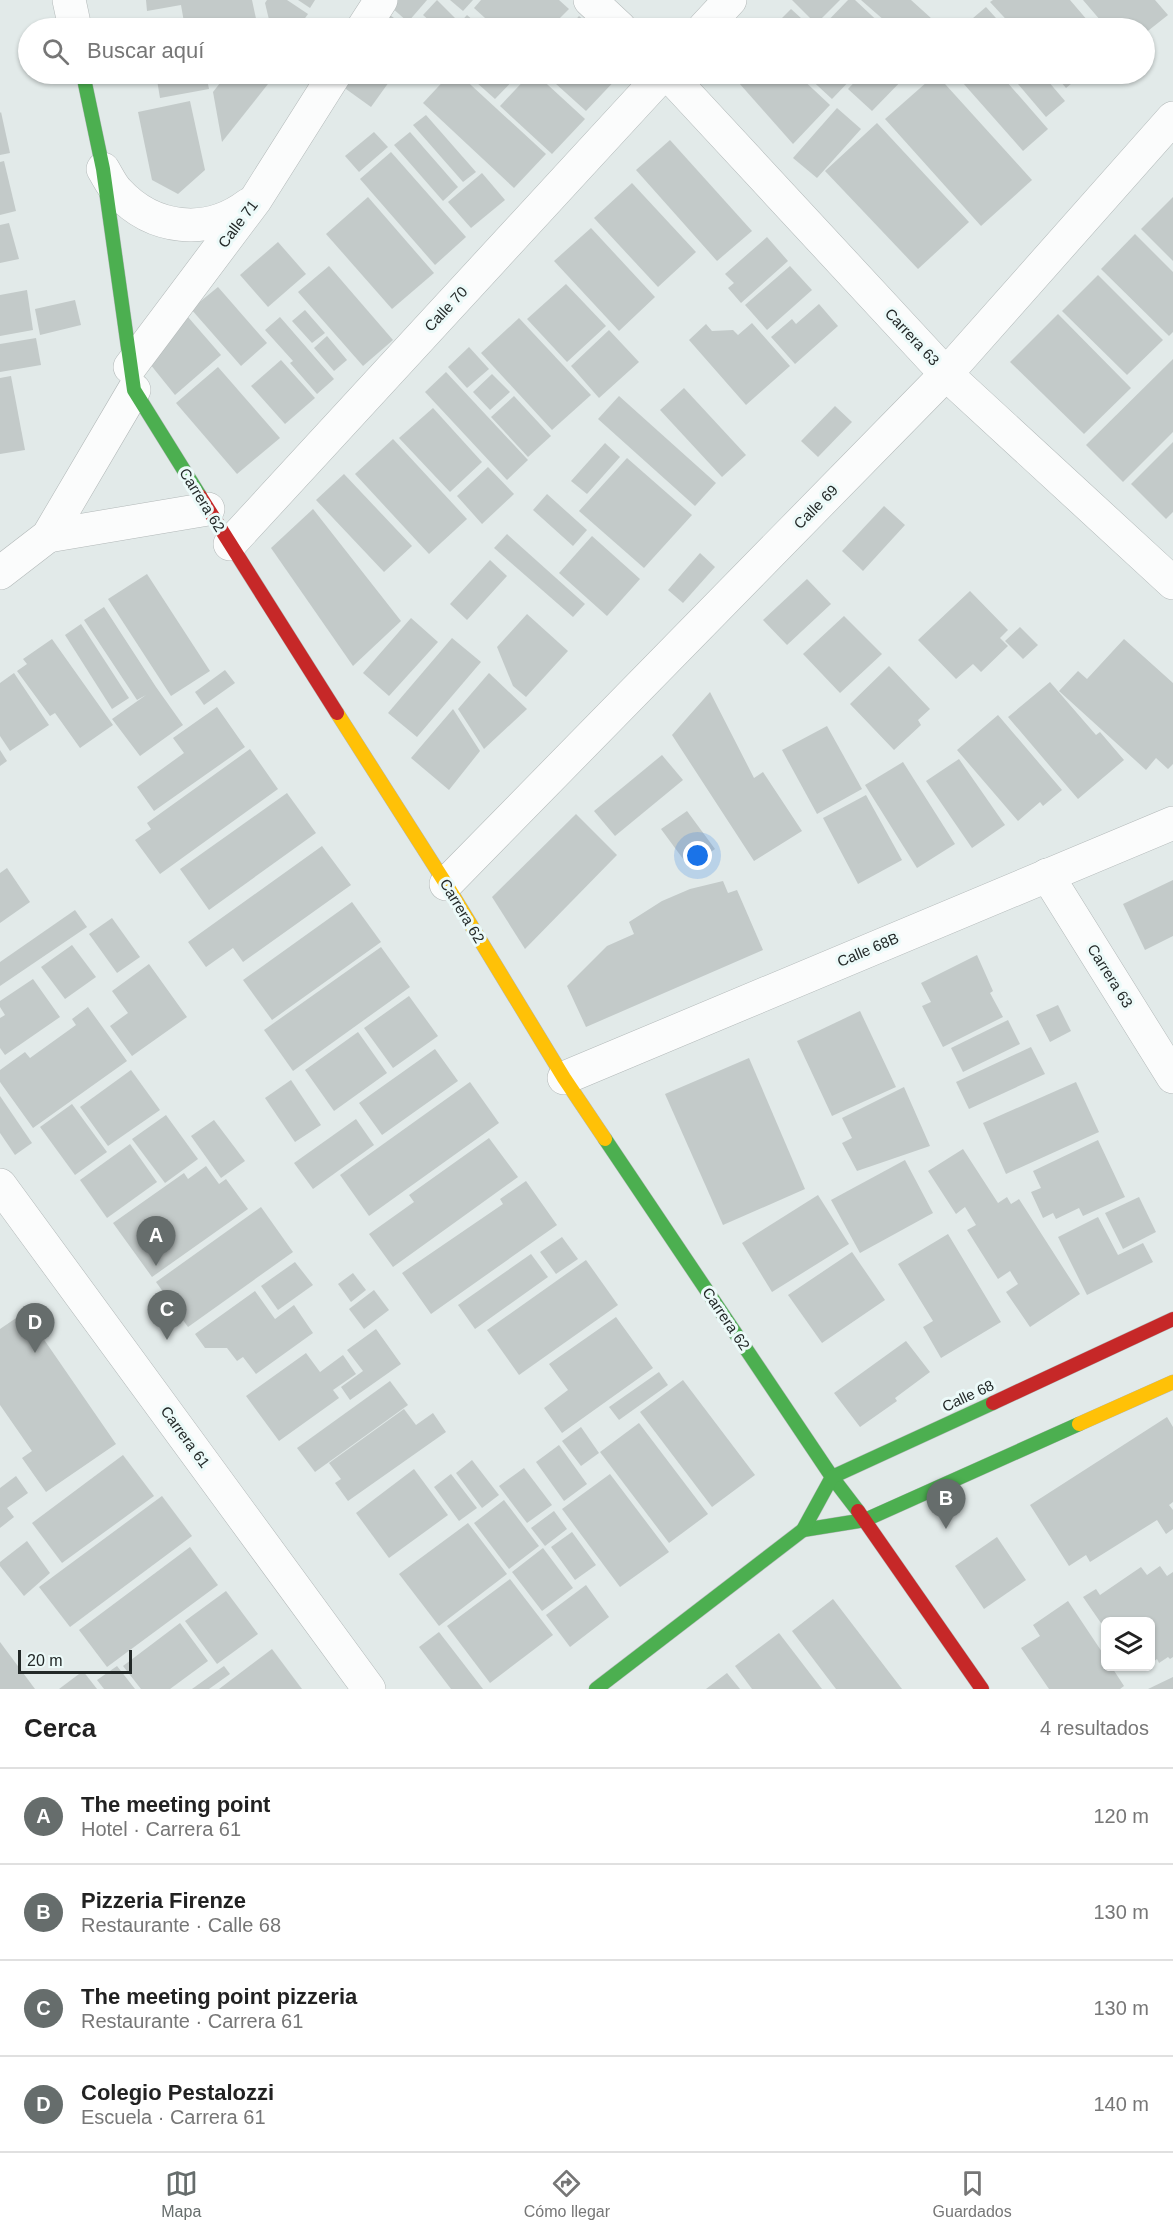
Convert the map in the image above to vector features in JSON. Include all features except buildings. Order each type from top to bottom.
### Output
[{"type":"street","points":[[69,0],[73,18]]},
{"type":"street","points":[[369,18],[381,0]]},
{"type":"street","points":[[590,0],[609,18]]},
{"type":"street","points":[[713,18],[730,0]]},
{"type":"street","name":"Carrera 62","points":[[85,84],[103,169],[132,378],[208,509],[446,884],[564,1078],[832,1477],[865,1520],[982,1689]]},
{"type":"street","name":"Calle 71","points":[[132,378],[256,199],[329,84]]},
{"type":"street","name":"Calle 70","points":[[230,544],[654,84]]},
{"type":"street","name":"Carrera 63","points":[[677,84],[946,374],[1173,583]]},
{"type":"street","name":"Calle 69","points":[[446,884],[946,374],[1173,118]]},
{"type":"street","points":[[103,169],[117,191],[136,209],[159,221],[185,226],[211,223],[235,214],[256,199]]},
{"type":"street","points":[[0,573],[48,536],[132,378]]},
{"type":"street","points":[[48,536],[208,509]]},
{"type":"street","name":"Calle 68B","points":[[564,1078],[1173,823]]},
{"type":"street","name":"Carrera 63","points":[[1047,875],[1173,1077]]},
{"type":"street","name":"Carrera 61","points":[[0,1185],[369,1689]]},
{"type":"street","name":"Calle 68","points":[[832,1477],[1173,1319]]},
{"type":"street","points":[[803,1530],[865,1520],[1173,1382]]},
{"type":"street","points":[[596,1689],[803,1530],[832,1477]]},
{"type":"traffic: fast","points":[[85,84],[103,169],[134,390],[200,496]]},
{"type":"traffic: fast","points":[[605,1139],[832,1477],[858,1511]]},
{"type":"traffic: fast","points":[[596,1689],[803,1530],[832,1477],[993,1403]]},
{"type":"traffic: fast","points":[[803,1530],[865,1520],[1079,1424]]},
{"type":"traffic: slow","points":[[337,713],[446,884],[564,1078],[605,1139]]},
{"type":"traffic: slow","points":[[1079,1424],[1173,1382]]},
{"type":"traffic: jam","points":[[200,496],[337,713]]},
{"type":"traffic: jam","points":[[993,1403],[1173,1319]]},
{"type":"traffic: jam","points":[[858,1511],[982,1689]]},
{"type":"place","name":"The meeting point","points":[[156,1266]]},
{"type":"place","name":"The meeting point pizzeria","points":[[167,1340]]},
{"type":"place","name":"Colegio Pestalozzi","points":[[35,1353]]},
{"type":"place","name":"Pizzeria Firenze","points":[[946,1529]]}]
